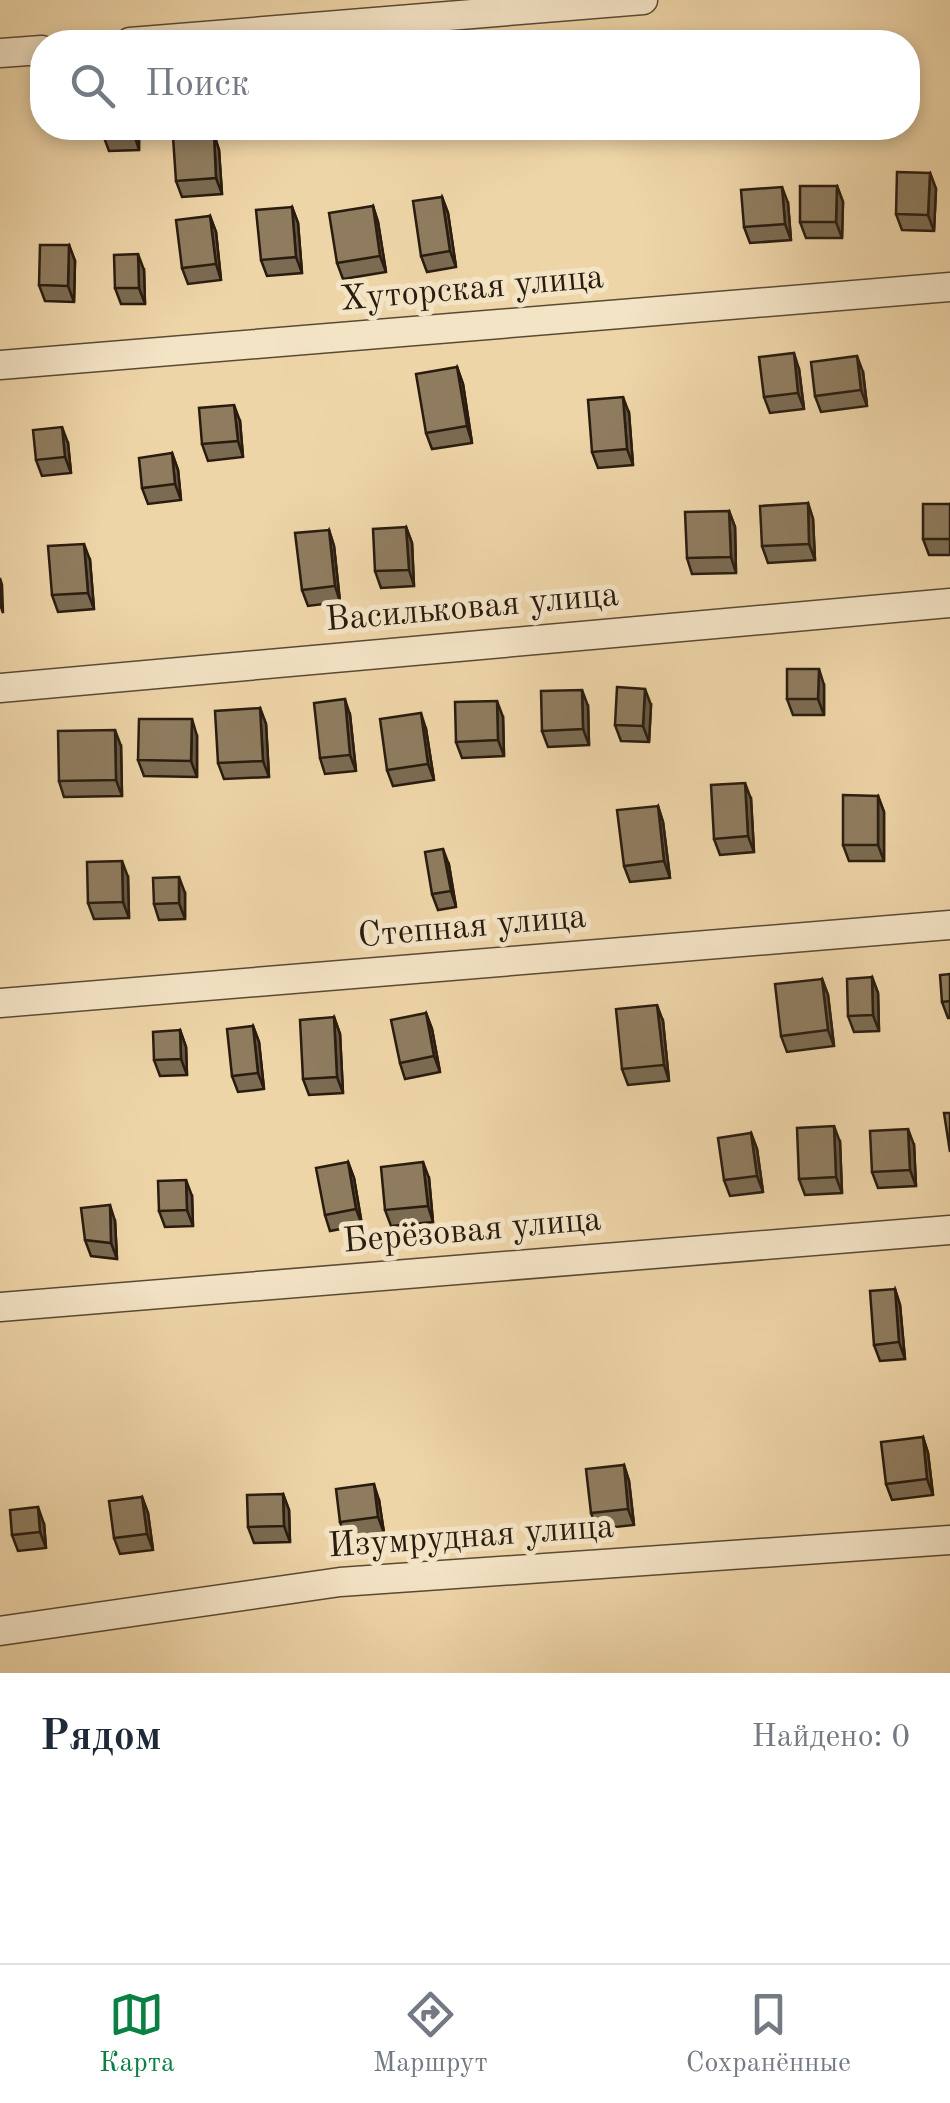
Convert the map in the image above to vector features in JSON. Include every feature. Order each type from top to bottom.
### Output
[{"type":"lane","points":[[277,30],[643,0]]},
{"type":"lane","points":[[0,53],[30,51]]},
{"type":"lane","name":"Хуторская улица","points":[[0,365],[950,288]]},
{"type":"lane","name":"Васильковая улица","points":[[0,688],[950,603]]},
{"type":"lane","name":"Степная улица","points":[[0,1003],[950,925]]},
{"type":"lane","name":"Берёзовая улица","points":[[0,1307],[950,1230]]},
{"type":"lane","name":"Изумрудная улица","points":[[0,1630],[340,1582],[950,1540]]},
{"type":"building","points":[[173,140],[214,140],[216,178],[176,181]]},
{"type":"building","points":[[897,172],[930,173],[928,215],[896,214]]},
{"type":"building","points":[[800,186],[837,186],[836,222],[800,222]]},
{"type":"building","points":[[782,187],[785,224],[744,227],[741,190]]},
{"type":"building","points":[[442,197],[450,251],[421,256],[413,201]]},
{"type":"building","points":[[373,206],[380,256],[337,263],[329,213]]},
{"type":"building","points":[[292,207],[296,257],[261,260],[256,210]]},
{"type":"building","points":[[210,216],[216,264],[182,268],[176,220]]},
{"type":"building","points":[[40,245],[69,245],[68,286],[39,285]]},
{"type":"building","points":[[138,254],[139,288],[115,288],[114,255]]},
{"type":"building","points":[[794,353],[798,393],[764,397],[759,357]]},
{"type":"building","points":[[857,356],[861,390],[815,396],[811,362]]},
{"type":"building","points":[[457,367],[467,426],[426,433],[416,374]]},
{"type":"building","points":[[623,397],[627,449],[592,452],[588,400]]},
{"type":"building","points":[[234,405],[238,441],[202,444],[199,408]]},
{"type":"building","points":[[62,427],[65,457],[36,460],[33,430]]},
{"type":"building","points":[[172,453],[175,484],[142,488],[139,458]]},
{"type":"building","points":[[808,503],[809,544],[762,546],[760,506]]},
{"type":"building","points":[[923,504],[950,504],[950,539],[923,539]]},
{"type":"building","points":[[729,511],[731,557],[687,558],[685,512]]},
{"type":"building","points":[[406,527],[409,570],[375,571],[373,529]]},
{"type":"building","points":[[329,530],[335,586],[302,590],[295,533]]},
{"type":"building","points":[[84,544],[88,593],[52,595],[48,546]]},
{"type":"building","points":[[787,669],[819,669],[818,699],[787,699]]},
{"type":"building","points":[[617,687],[645,689],[643,726],[615,725]]},
{"type":"building","points":[[582,690],[583,729],[542,731],[541,691]]},
{"type":"building","points":[[345,699],[350,755],[320,758],[314,703]]},
{"type":"building","points":[[497,701],[498,740],[456,742],[455,702]]},
{"type":"building","points":[[260,708],[263,761],[218,763],[215,711]]},
{"type":"building","points":[[421,713],[428,764],[387,770],[380,719]]},
{"type":"building","points":[[139,719],[192,719],[191,761],[138,760]]},
{"type":"building","points":[[115,730],[116,780],[59,781],[58,731]]},
{"type":"building","points":[[745,783],[748,836],[714,839],[711,785]]},
{"type":"building","points":[[843,795],[878,796],[878,845],[843,845]]},
{"type":"building","points":[[658,806],[664,861],[624,866],[617,810]]},
{"type":"building","points":[[443,849],[451,891],[432,894],[425,852]]},
{"type":"building","points":[[122,861],[123,902],[88,903],[87,862]]},
{"type":"building","points":[[179,877],[179,903],[154,904],[153,878]]},
{"type":"building","points":[[950,974],[950,1001],[942,1002],[940,975]]},
{"type":"building","points":[[872,977],[873,1015],[848,1016],[847,979]]},
{"type":"building","points":[[822,979],[828,1030],[781,1036],[775,984]]},
{"type":"building","points":[[657,1005],[664,1065],[622,1069],[616,1009]]},
{"type":"building","points":[[426,1013],[434,1056],[400,1063],[391,1020]]},
{"type":"building","points":[[334,1017],[337,1077],[303,1079],[300,1020]]},
{"type":"building","points":[[253,1026],[258,1073],[232,1076],[227,1029]]},
{"type":"building","points":[[180,1030],[181,1059],[154,1060],[153,1032]]},
{"type":"building","points":[[944,1113],[950,1113],[950,1152]]},
{"type":"building","points":[[834,1126],[836,1177],[799,1179],[797,1128]]},
{"type":"building","points":[[908,1129],[910,1170],[872,1172],[870,1131]]},
{"type":"building","points":[[751,1133],[757,1176],[724,1180],[718,1138]]},
{"type":"building","points":[[348,1162],[356,1209],[325,1215],[316,1168]]},
{"type":"building","points":[[423,1162],[428,1206],[385,1210],[381,1167]]},
{"type":"building","points":[[186,1180],[187,1210],[159,1211],[158,1181]]},
{"type":"building","points":[[110,1205],[111,1243],[85,1240],[81,1208]]},
{"type":"building","points":[[895,1289],[899,1342],[874,1345],[870,1291]]},
{"type":"building","points":[[923,1437],[927,1479],[886,1484],[881,1442]]},
{"type":"building","points":[[624,1465],[628,1509],[591,1513],[586,1469]]},
{"type":"building","points":[[374,1484],[378,1517],[340,1522],[336,1489]]},
{"type":"building","points":[[283,1494],[284,1526],[248,1527],[247,1495]]},
{"type":"building","points":[[142,1497],[147,1534],[114,1538],[109,1501]]},
{"type":"building","points":[[38,1507],[40,1532],[12,1535],[10,1510]]}]
